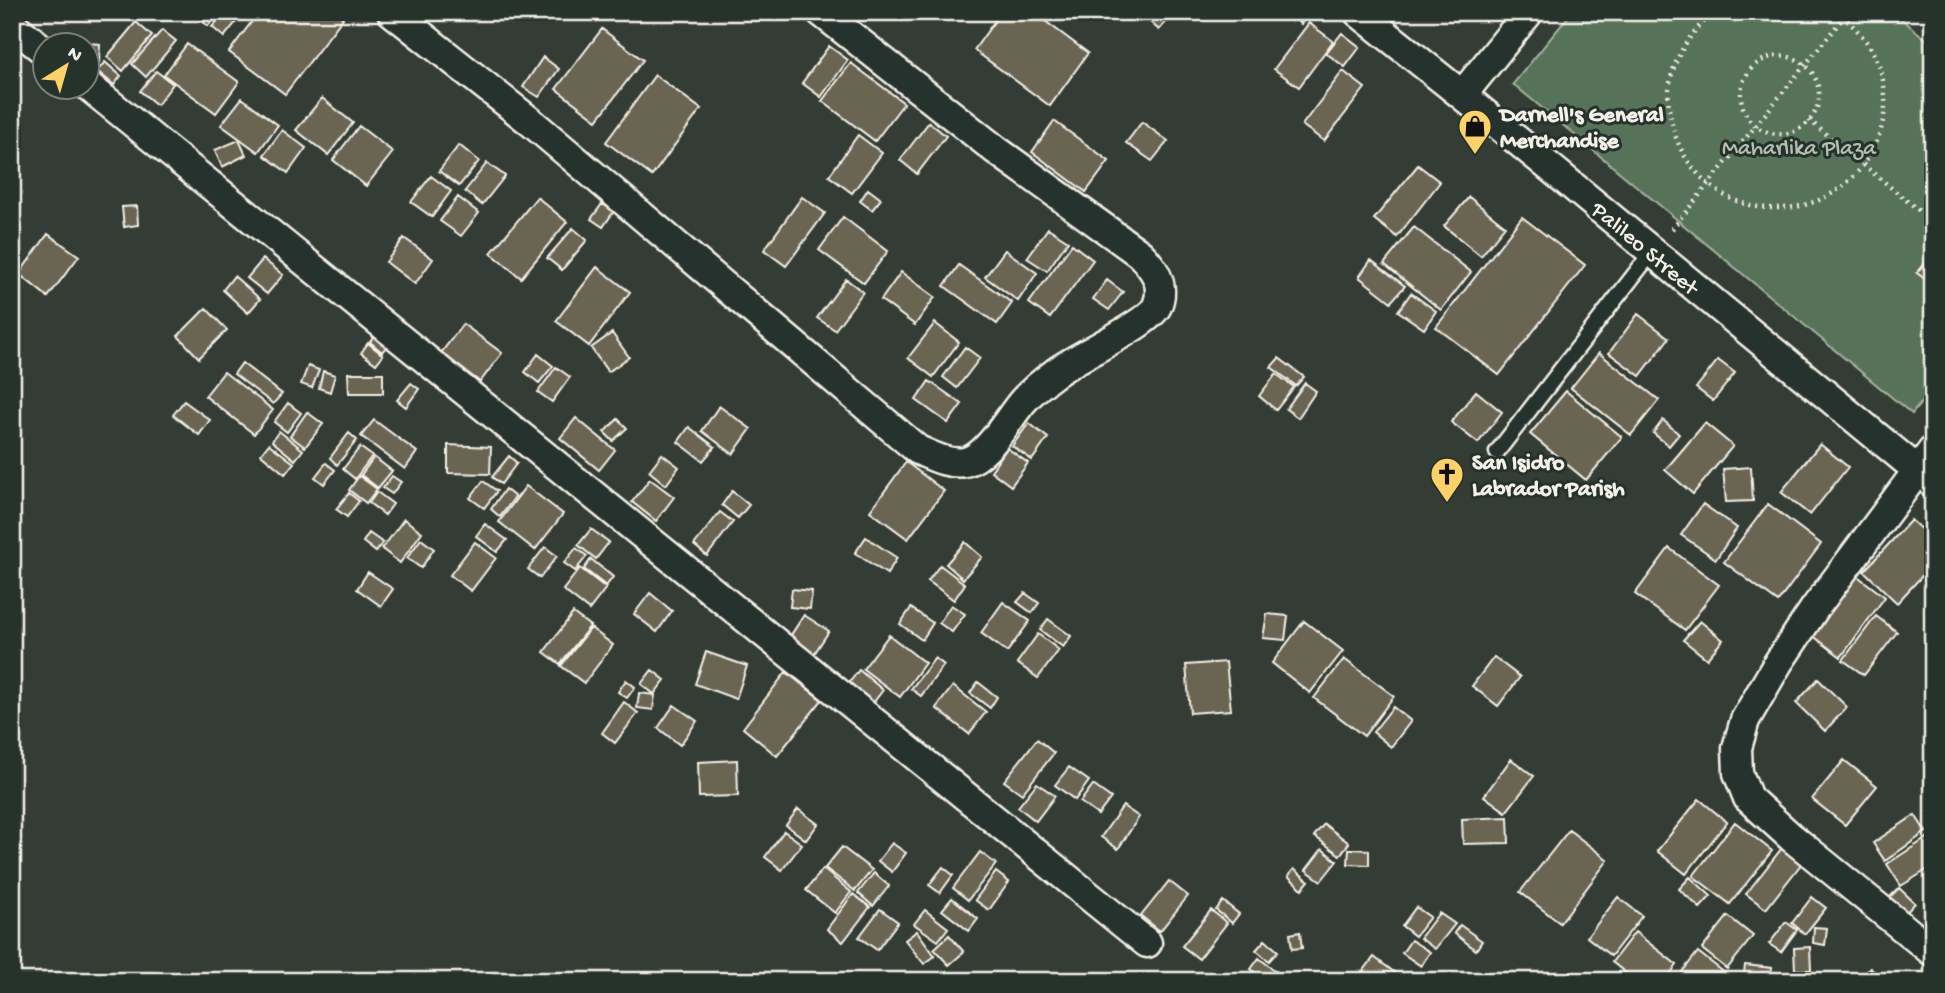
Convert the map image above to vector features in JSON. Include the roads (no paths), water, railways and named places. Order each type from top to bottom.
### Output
[{"type":"street","points":[[392,12],[531,122],[918,450],[943,460],[964,462],[981,453],[1023,401],[1056,372],[1156,309],[1160,293],[1159,279],[1151,265],[1140,254],[996,150],[821,12]]},
{"type":"street","name":"Palileo Street","points":[[1358,12],[1652,252],[1927,467]]},
{"type":"street","points":[[1462,95],[1530,12]]},
{"type":"street","points":[[12,25],[32,41]]},
{"type":"street","points":[[102,97],[1147,943]]},
{"type":"street","points":[[1927,467],[1815,608],[1778,663],[1745,720],[1737,748],[1738,773],[1748,797],[1791,837],[1933,952]]},
{"type":"lane","points":[[1497,452],[1652,252]]},
{"type":"place","name":"Darnell's General Merchandise","points":[[1475,156]]},
{"type":"place","name":"San Isidro Labrador Parish","points":[[1447,504]]},
{"type":"park label","name":"Maharlika Plaza","points":[[1799,146]]}]
